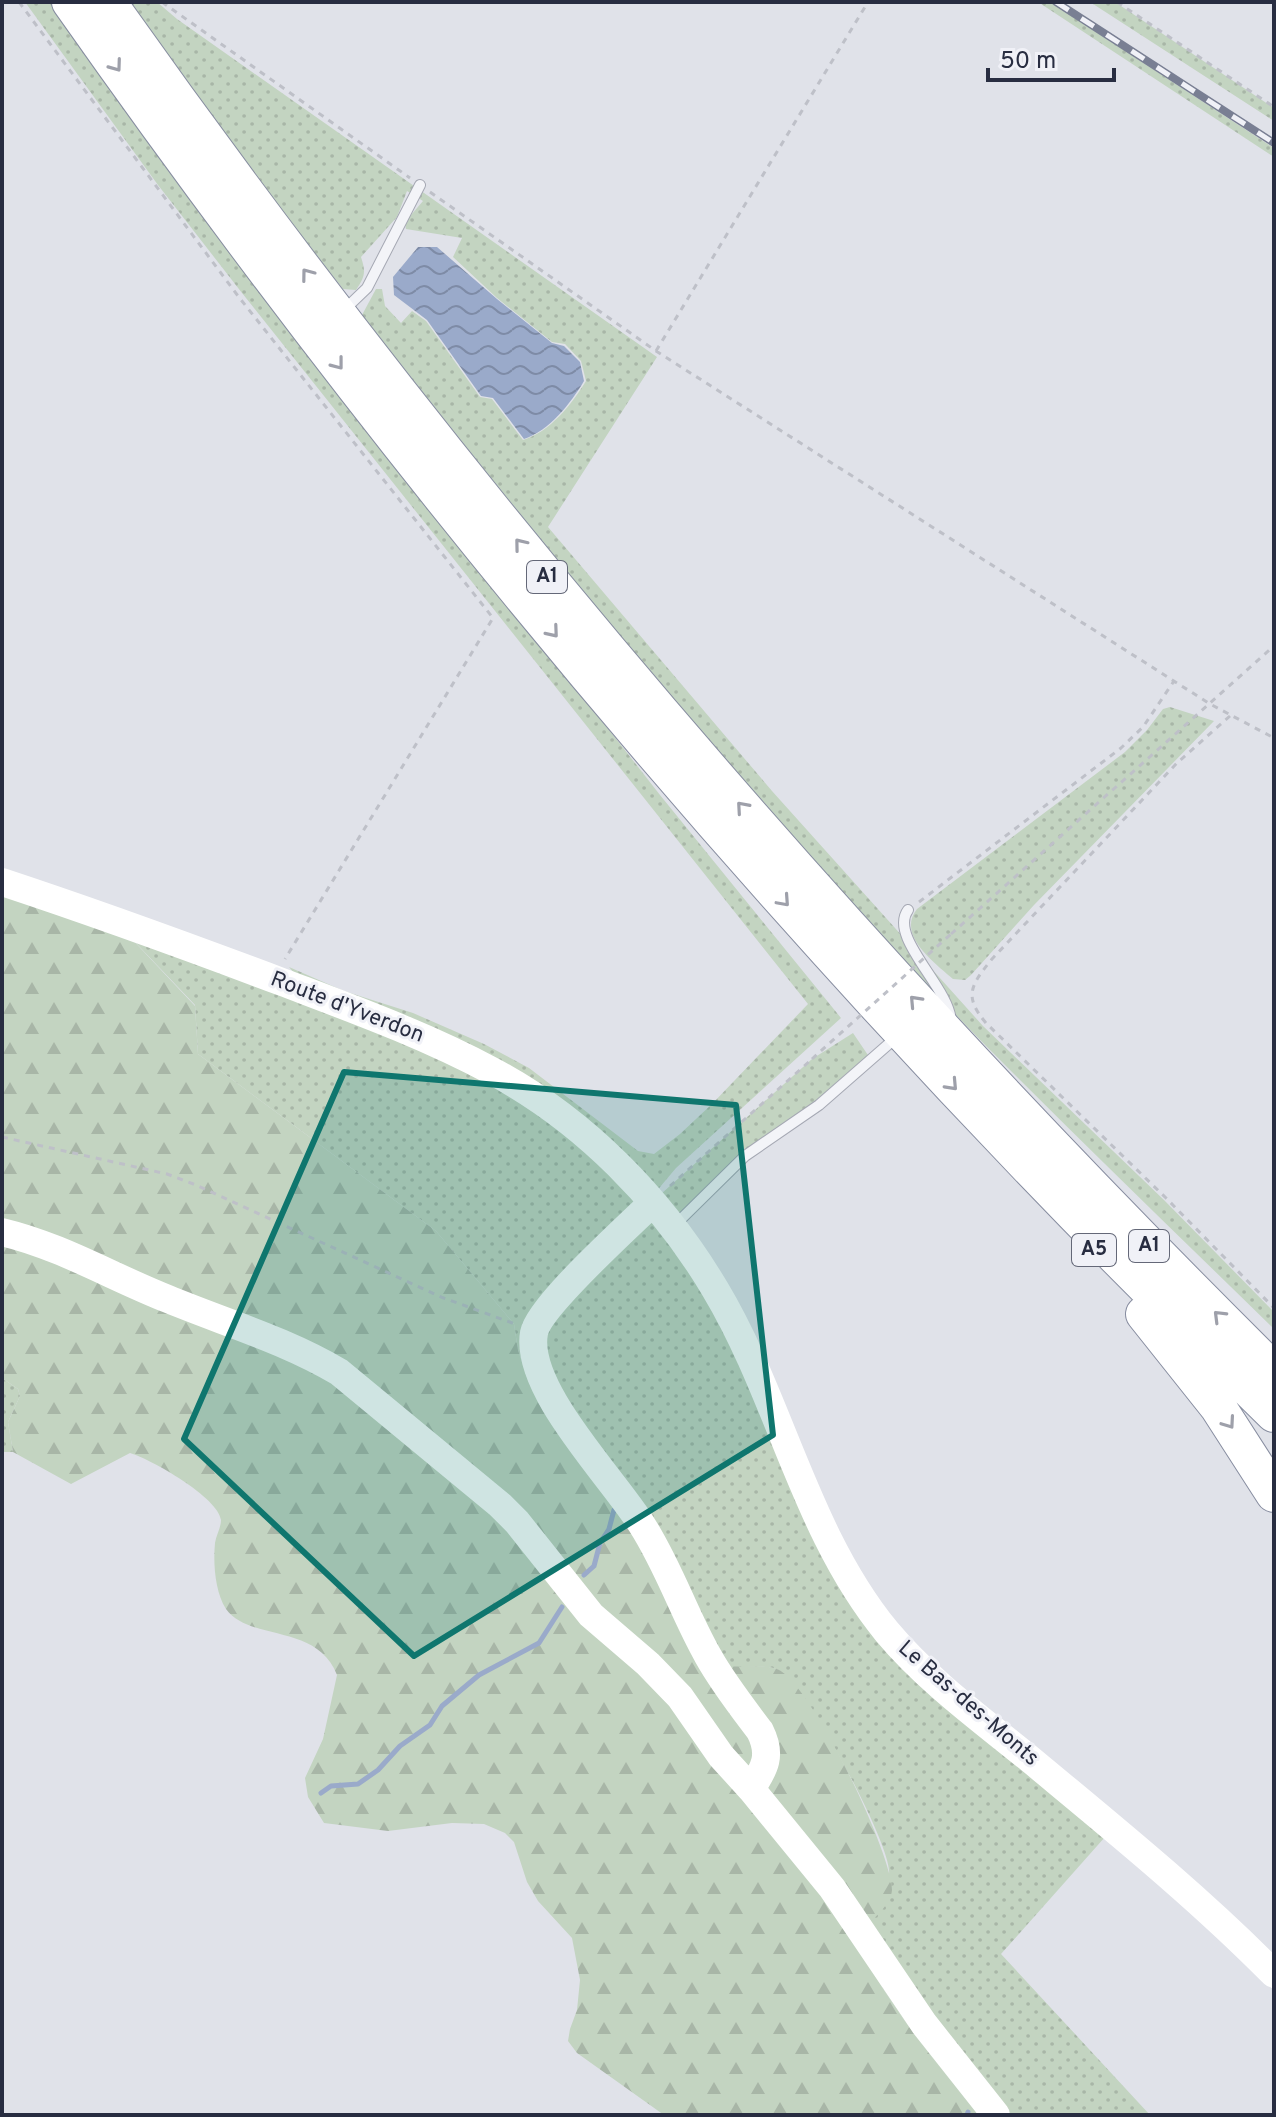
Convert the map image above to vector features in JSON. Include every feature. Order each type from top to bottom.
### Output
[{"type":"highway","name":"A1","points":[[70,2],[266,270],[453,510],[666,766],[902,1032],[1025,1162],[1274,1414]]},
{"type":"highway","name":"A1","points":[[108,2],[338,315],[468,480],[660,713],[791,864],[950,1039],[1089,1185],[1274,1371]]},
{"type":"highway","name":"A5","points":[[1025,1162],[1218,1407],[1274,1494]]},
{"type":"street","name":"Route d'Yverdon","points":[[2,882],[272,978],[429,1040],[496,1073],[580,1131],[622,1169],[652,1203]]},
{"type":"street","name":"Le Bas-des-Monts","points":[[652,1203],[716,1290],[743,1342],[826,1536],[862,1599],[890,1635],[950,1694],[1185,1890],[1274,1974]]},
{"type":"street","points":[[652,1203],[551,1304],[534,1330],[534,1357],[545,1384],[572,1428],[641,1523],[707,1654],[766,1742],[768,1759],[751,1789]]},
{"type":"street","points":[[2,1232],[72,1255],[168,1299],[282,1342],[339,1372],[500,1505],[591,1615],[648,1664],[680,1697],[721,1756],[832,1888],[924,2024],[996,2115]]},
{"type":"lane","points":[[338,315],[367,288],[420,185]]},
{"type":"lane","points":[[908,910],[902,922],[905,935],[946,999],[951,1013],[950,1039]]},
{"type":"lane","points":[[673,1228],[745,1156],[828,1098],[902,1032]]},
{"type":"path","points":[[19,2],[238,296],[493,618],[272,978]]},
{"type":"path","points":[[162,2],[656,351],[1210,704],[1274,738]]},
{"type":"path","points":[[168,8],[173,2]]},
{"type":"path","points":[[656,351],[868,2]]},
{"type":"path","points":[[1117,2],[1274,107]]},
{"type":"path","points":[[652,1203],[1274,646]]},
{"type":"path","points":[[908,910],[1121,748],[1143,727],[1174,681]]},
{"type":"path","points":[[1230,716],[1177,763],[992,959],[976,980],[971,999],[986,1023],[1274,1308]]},
{"type":"path","points":[[2,1137],[167,1174],[441,1297],[534,1330]]},
{"type":"highlighted area","points":[[344,1072],[736,1105],[773,1435],[414,1656],[184,1439]]},
{"type":"green space","points":[[25,2],[51,2],[146,137],[660,795],[841,1018],[676,1168],[655,1193],[606,1146],[299,979],[289,967],[344,991],[413,1013],[484,1044],[529,1068],[638,1151],[654,1154],[712,1104],[808,1004],[242,293],[158,185]]},
{"type":"green space","points":[[130,2],[157,2],[657,357],[548,527],[772,791],[983,1026],[1164,1200],[1274,1312],[1274,1329],[989,1049],[825,875],[589,599],[362,315],[376,289],[382,289],[385,306],[401,323],[412,311],[426,321],[480,397],[492,399],[523,440],[551,424],[574,399],[586,381],[581,361],[565,344],[552,342],[497,298],[453,257],[462,238],[406,229],[405,222],[423,201],[407,191],[397,217],[361,257],[364,274],[356,290],[343,289],[281,211]]},
{"type":"green space","points":[[1038,2],[1050,2],[1274,148],[1274,157]]},
{"type":"green space","points":[[1090,2],[1115,2],[1274,108],[1274,121]]},
{"type":"green space","points":[[1170,707],[1214,721],[1034,905],[971,975],[965,980],[953,979],[928,957],[914,938],[912,919],[917,909],[1125,752],[1163,709]]},
{"type":"green space","points":[[2,884],[113,919],[195,1006],[198,1054],[436,1231],[514,1324],[518,1350],[528,1380],[721,1666],[777,1669],[791,1680],[828,1734],[879,1842],[892,1890],[886,1904],[866,1930],[859,1947],[900,2013],[979,2115],[664,2115],[577,2053],[568,2041],[577,2010],[580,1980],[572,1938],[538,1901],[527,1882],[514,1842],[505,1833],[484,1824],[452,1823],[388,1831],[324,1823],[308,1797],[305,1778],[323,1739],[337,1675],[315,1647],[251,1626],[226,1609],[219,1594],[215,1568],[215,1543],[221,1520],[209,1501],[167,1471],[130,1453],[71,1484],[13,1452],[8,1422],[20,1396],[18,1389],[2,1378]]},
{"type":"green space","points":[[113,919],[463,1056],[652,1202],[812,1059],[853,1033],[872,1061],[758,1147],[673,1228],[862,1599],[1113,1828],[1001,1954],[1150,2115],[979,2115],[899,2013],[859,1947],[887,1881],[886,1858],[844,1764],[805,1701],[776,1669],[721,1666],[528,1380],[518,1350],[514,1324],[436,1231],[198,1054],[195,1005]]},
{"type":"green space","points":[[2,1378],[18,1389],[20,1396],[8,1422],[13,1452],[2,1452]]},
{"type":"water","points":[[418,247],[437,247],[497,299],[552,343],[564,346],[580,362],[584,381],[566,407],[542,430],[524,439],[493,398],[481,396],[427,320],[394,295],[393,277]]},
{"type":"waterway","points":[[584,1575],[594,1566],[614,1510]]},
{"type":"waterway","points":[[321,1793],[331,1786],[358,1784],[378,1770],[400,1746],[430,1725],[442,1706],[479,1675],[539,1643],[562,1607]]},
{"type":"railway","points":[[1056,2],[1274,143]]}]
